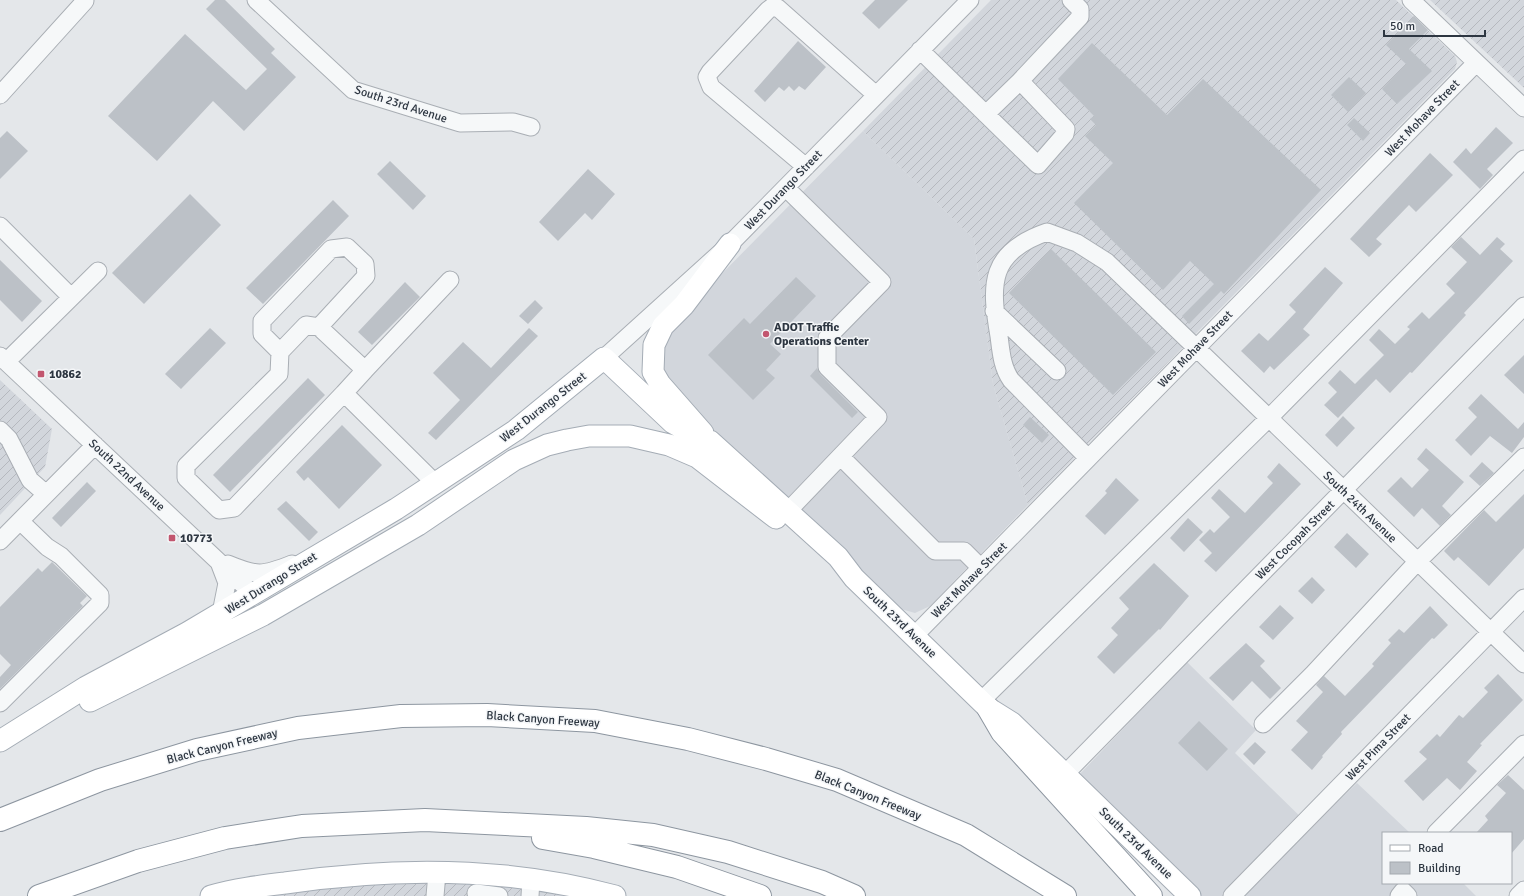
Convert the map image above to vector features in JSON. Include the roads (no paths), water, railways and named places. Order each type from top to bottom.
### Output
[{"type":"highway","points":[[985,705],[1002,732],[1151,896]]},
{"type":"highway","name":"Black Canyon Freeway","points":[[0,820],[100,780],[197,750],[298,728],[401,716],[487,715],[595,721],[688,739],[766,759],[837,780],[966,835],[1066,896]]},
{"type":"highway","points":[[39,896],[138,861],[225,838],[302,826],[425,820],[586,828],[653,835],[728,852],[822,882],[854,896]]},
{"type":"highway","points":[[425,820],[547,838],[630,855],[677,867],[760,896]]},
{"type":"main road","points":[[710,441],[660,384],[653,372],[654,345],[664,326],[684,305],[730,244]]},
{"type":"main road","name":"South 23rd Avenue","points":[[604,358],[673,423],[694,435],[710,441],[788,511],[838,557],[854,578],[915,635],[985,705],[1012,723],[1190,896]]},
{"type":"main road","name":"West Durango Street","points":[[0,741],[86,687],[221,613],[317,554],[396,509],[516,430],[604,358]]},
{"type":"main road","points":[[0,744],[89,702],[263,615],[418,525],[514,460],[547,446],[567,440],[589,436],[630,436],[669,445],[697,457],[854,578]]},
{"type":"main road","points":[[211,896],[227,891],[313,879],[409,871],[437,873],[476,888],[589,889],[615,896]]},
{"type":"street","name":"South 23rd Avenue","points":[[256,0],[353,90],[460,123],[514,122],[531,127]]},
{"type":"street","name":"West Durango Street","points":[[604,358],[730,244],[970,0]]},
{"type":"street","points":[[986,114],[1020,81],[1080,17],[1080,9],[1071,0]]},
{"type":"street","points":[[1411,0],[1524,108]]},
{"type":"street","points":[[0,95],[85,1]]},
{"type":"street","points":[[806,167],[711,87],[708,82],[707,77],[710,72],[768,10],[772,7],[778,8],[876,95]]},
{"type":"street","points":[[920,50],[1038,165],[1062,139],[1066,129],[1020,81]]},
{"type":"street","name":"West Mohave Street","points":[[915,635],[1476,63]]},
{"type":"street","points":[[985,705],[1524,159]]},
{"type":"street","points":[[786,188],[882,282],[827,338],[827,367],[878,417],[788,511]]},
{"type":"street","points":[[0,226],[71,297]]},
{"type":"street","name":"South 24th Avenue","points":[[1088,458],[1007,374],[1004,368],[994,311],[994,281],[999,267],[1022,242],[1047,232],[1077,243],[1107,262],[1195,349],[1269,418],[1524,664]]},
{"type":"street","points":[[280,352],[262,334],[262,321],[331,249],[347,247],[365,264],[366,276],[319,327]]},
{"type":"street","points":[[3,359],[98,271]]},
{"type":"street","points":[[366,370],[319,327],[306,325],[280,352],[279,374],[186,466],[186,478],[219,510],[234,508],[366,370],[450,280]]},
{"type":"street","name":"West Cocopah Street","points":[[1065,774],[1524,306]]},
{"type":"street","points":[[994,311],[1057,371]]},
{"type":"street","name":"South 22nd Avenue","points":[[3,359],[253,594]]},
{"type":"street","points":[[344,393],[435,483]]},
{"type":"street","points":[[0,430],[9,440],[30,480],[46,494]]},
{"type":"street","points":[[0,541],[95,445]]},
{"type":"street","points":[[841,457],[935,551],[964,551],[981,568]]},
{"type":"street","points":[[1263,724],[1313,674],[1417,562],[1524,457]]},
{"type":"street","points":[[0,703],[100,603],[100,595],[61,556],[47,547],[20,521]]},
{"type":"street","points":[[218,560],[254,574],[276,571],[317,554]]},
{"type":"street","points":[[218,560],[227,583],[221,613]]},
{"type":"street","name":"West Pima Street","points":[[1232,896],[1524,598]]},
{"type":"street","points":[[1437,832],[1524,744]]},
{"type":"street","points":[[435,896],[437,873]]},
{"type":"street","points":[[476,888],[499,896]]},
{"type":"street","points":[[1518,896],[1524,890]]},
{"type":"street","points":[[1399,896],[1403,892],[1408,896]]},
{"type":"place","name":"ADOT Traffic Operations Center","points":[[766,334]]},
{"type":"place","name":"10862","points":[[41,374]]},
{"type":"place","name":"10773","points":[[172,538]]}]
